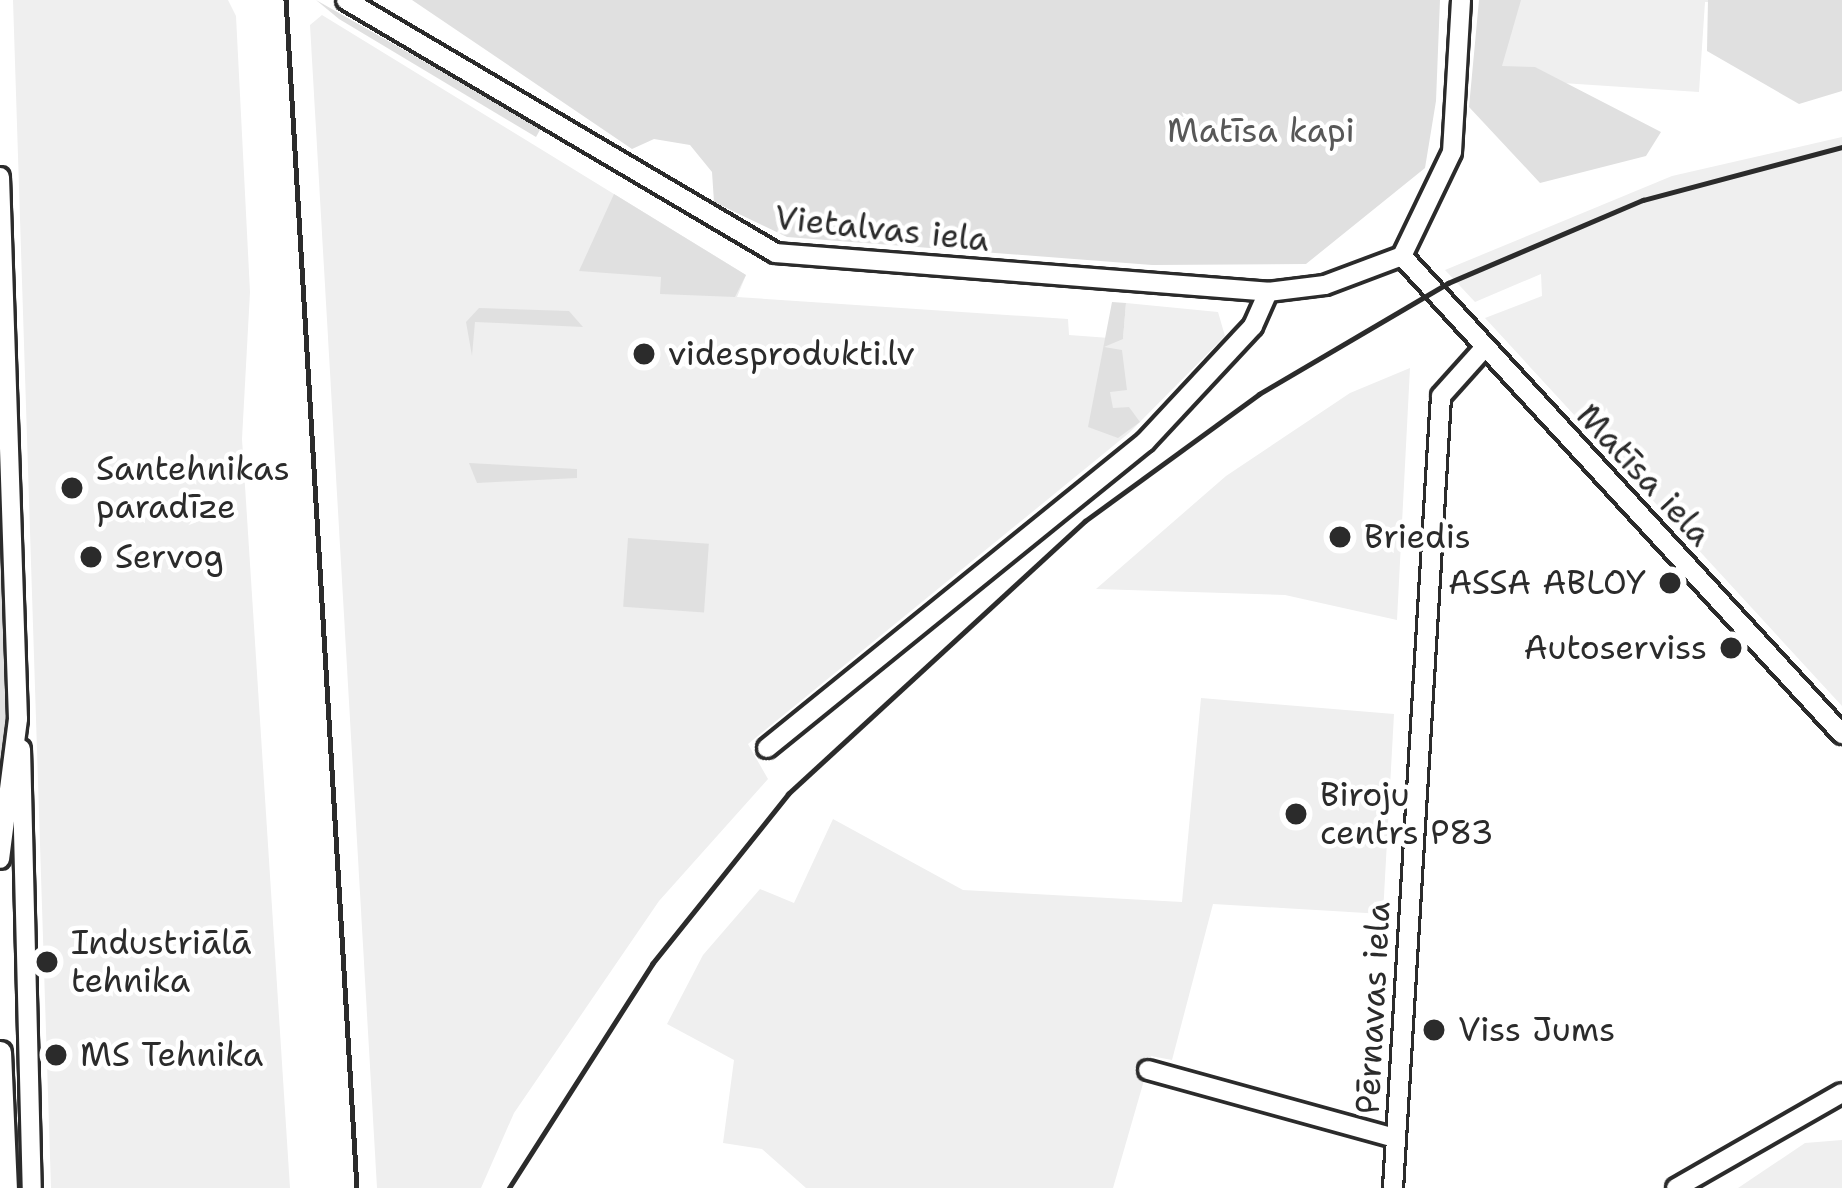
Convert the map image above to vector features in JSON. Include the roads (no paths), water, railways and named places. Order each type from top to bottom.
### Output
[{"type":"main road","points":[[0,1052],[6,1188]]},
{"type":"street","name":"Vietalvas iela","points":[[346,0],[776,253],[1268,292],[1402,256]]},
{"type":"street","points":[[1402,256],[1452,152],[1461,0]]},
{"type":"street","points":[[0,177],[32,1188]]},
{"type":"street","name":"Matīsa iela","points":[[1402,256],[1842,734]]},
{"type":"street","points":[[767,748],[1145,442],[1253,326],[1268,292]]},
{"type":"street","name":"Pērnavas iela","points":[[1393,1188],[1441,396],[1485,347]]},
{"type":"street","points":[[0,859],[18,719]]},
{"type":"street","points":[[1148,1070],[1395,1138]]},
{"type":"street","points":[[1676,1188],[1842,1093]]},
{"type":"railway","points":[[286,0],[357,1188]]},
{"type":"railway","points":[[509,1188],[652,964],[788,794],[1085,521],[1259,394],[1448,283],[1643,200],[1842,147]]},
{"type":"place","name":"videsprodukti.lv","points":[[644,354]]},
{"type":"place","name":"Santehnikas paradīze","points":[[72,488]]},
{"type":"place","name":"Briedis","points":[[1340,537]]},
{"type":"place","name":"Servog","points":[[91,557]]},
{"type":"place","name":"ASSA ABLOY","points":[[1670,583]]},
{"type":"place","name":"Autoserviss","points":[[1731,648]]},
{"type":"place","name":"Biroju centrs P83","points":[[1296,814]]},
{"type":"place","name":"Industriālā tehnika","points":[[47,962]]},
{"type":"place","name":"Viss Jums","points":[[1434,1030]]},
{"type":"place","name":"MS Tehnika","points":[[56,1055]]},
{"type":"park label","name":"Matīsa kapi","points":[[1261,131]]}]
